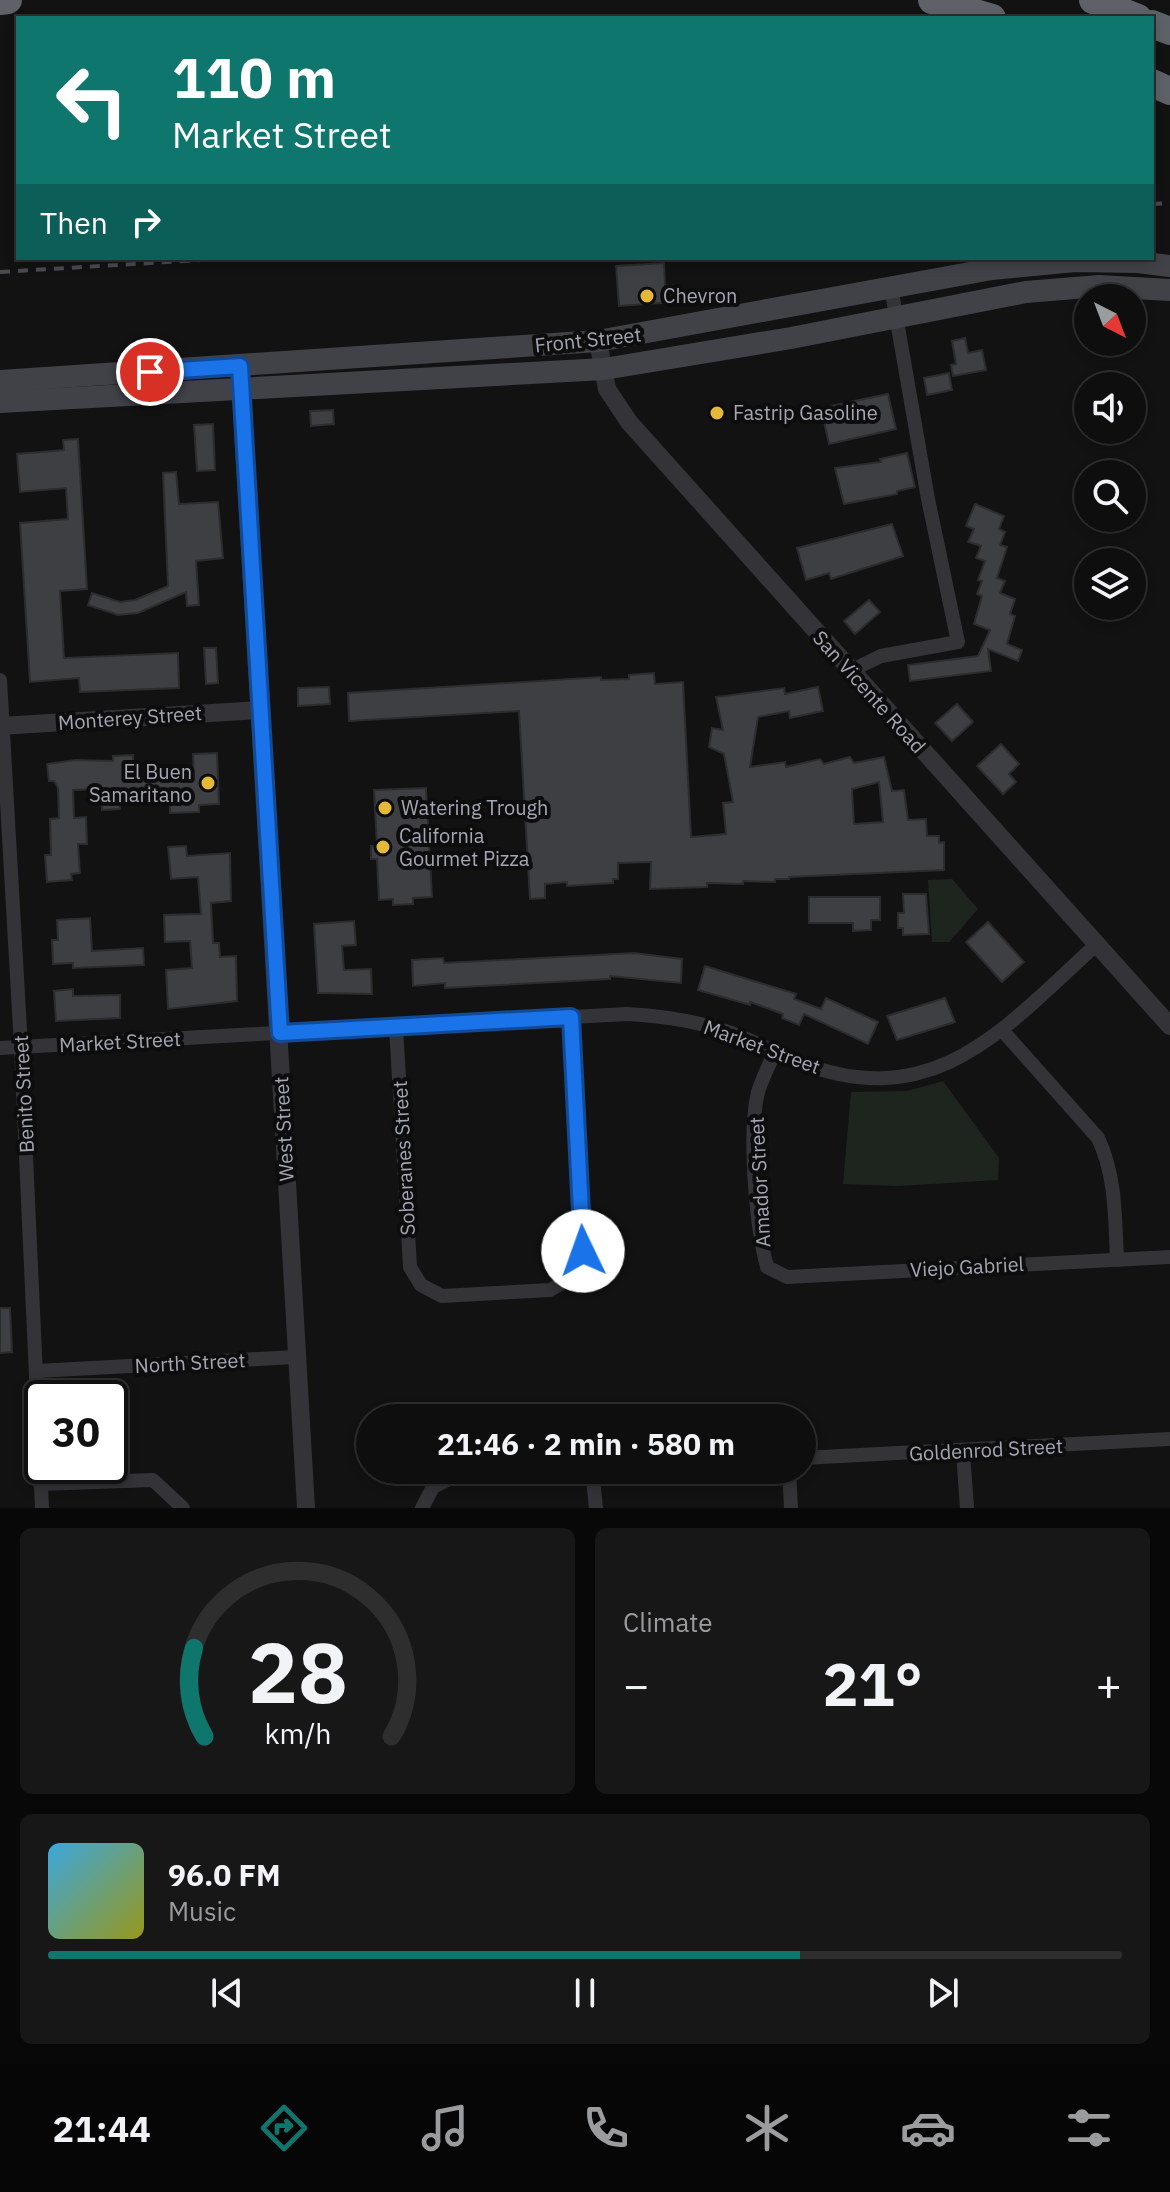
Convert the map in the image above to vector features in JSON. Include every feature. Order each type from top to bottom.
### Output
[{"type":"highway","points":[[0,1],[8,0]]},
{"type":"highway","points":[[932,0],[985,16]]},
{"type":"highway","points":[[1093,0],[1133,16]]},
{"type":"main road","name":"Front Street","points":[[0,381],[598,341],[992,269],[1075,261],[1170,266]]},
{"type":"main road","name":"Front Street","points":[[0,402],[604,369],[791,338],[1026,292],[1099,286],[1170,290]]},
{"type":"street","points":[[850,671],[881,656],[958,642],[928,499],[891,287]]},
{"type":"street","name":"San Vicente Road","points":[[598,341],[607,389],[629,422],[1170,1026]]},
{"type":"street","name":"West Street","points":[[240,366],[306,1508]]},
{"type":"street","name":"Benito Street","points":[[0,680],[37,1380]]},
{"type":"street","name":"Monterey Street","points":[[1,726],[260,710]]},
{"type":"street","name":"Market Street","points":[[0,1048],[627,1014],[690,1021],[737,1035],[821,1070],[883,1078],[946,1065],[981,1046],[1096,945]]},
{"type":"street","name":"Soberanes Street","points":[[396,1027],[410,1267],[421,1285],[442,1296],[550,1290],[574,1276],[583,1251],[571,1017]]},
{"type":"street","points":[[1002,1030],[1098,1138],[1108,1158],[1113,1185],[1117,1260]]},
{"type":"street","name":"Amador Street","points":[[767,1267],[759,1237],[754,1118],[758,1091],[775,1052]]},
{"type":"street","name":"Viejo Gabriel","points":[[767,1267],[787,1277],[1170,1257]]},
{"type":"street","name":"North Street","points":[[37,1371],[295,1357]]},
{"type":"street","name":"Goldenrod Street","points":[[816,1457],[1170,1439]]},
{"type":"street","points":[[963,1452],[967,1508]]},
{"type":"street","points":[[128,1481],[153,1480],[183,1508]]},
{"type":"street","name":"Benito Street","points":[[40,1484],[42,1508]]},
{"type":"street","points":[[422,1508],[433,1487],[439,1484]]},
{"type":"street","points":[[593,1484],[596,1508]]},
{"type":"street","points":[[790,1484],[791,1508]]},
{"type":"shaded area","points":[[952,879],[978,909],[949,942],[932,942],[928,880]]},
{"type":"shaded area","points":[[943,1081],[999,1158],[998,1180],[898,1186],[843,1184],[851,1092],[907,1091]]},
{"type":"building","points":[[664,263],[665,285],[673,285],[674,302],[619,306],[616,266]]},
{"type":"building","points":[[965,338],[968,353],[982,350],[986,370],[953,376],[951,365],[956,364],[952,341]]},
{"type":"building","points":[[949,373],[952,390],[927,395],[924,378]]},
{"type":"building","points":[[888,394],[896,429],[829,444],[821,408]]},
{"type":"building","points":[[333,410],[334,424],[311,426],[310,411]]},
{"type":"building","points":[[213,424],[215,470],[197,471],[194,425]]},
{"type":"building","points":[[78,439],[87,589],[60,591],[64,658],[178,653],[179,688],[80,692],[79,678],[30,682],[20,523],[68,519],[66,488],[20,492],[17,454],[64,450],[63,440]]},
{"type":"building","points":[[907,453],[915,487],[897,491],[897,494],[844,504],[835,468],[881,462],[880,459]]},
{"type":"building","points":[[176,472],[179,504],[218,502],[223,558],[196,561],[199,605],[187,606],[186,592],[138,613],[118,615],[88,605],[92,593],[120,602],[135,600],[168,586],[163,473]]},
{"type":"building","points":[[975,504],[1004,516],[999,529],[1005,532],[1000,545],[1007,547],[997,578],[1005,581],[1000,593],[1015,599],[1010,614],[1015,616],[1007,644],[1022,650],[1018,661],[988,649],[991,671],[910,681],[908,665],[978,656],[990,630],[974,624],[982,596],[977,594],[982,581],[978,580],[985,561],[976,558],[981,546],[968,542],[974,529],[966,526]]},
{"type":"building","points":[[892,524],[903,556],[831,579],[829,573],[806,580],[797,548]]},
{"type":"building","points":[[869,600],[880,612],[855,634],[844,621]]},
{"type":"building","points":[[204,648],[216,648],[218,683],[206,684]]},
{"type":"building","points":[[654,673],[655,684],[683,682],[691,837],[726,834],[723,803],[733,802],[724,754],[709,747],[712,728],[723,730],[716,697],[784,688],[785,694],[818,687],[823,711],[790,718],[789,711],[758,717],[750,767],[785,762],[786,767],[820,759],[824,764],[850,757],[854,763],[884,757],[892,791],[904,790],[908,820],[926,819],[927,836],[939,836],[939,843],[944,842],[944,870],[789,877],[775,879],[775,882],[707,883],[707,887],[650,889],[651,862],[618,863],[618,879],[613,879],[613,883],[545,884],[545,898],[530,899],[519,711],[349,721],[348,693],[601,677],[601,680],[629,679],[629,675]],"holes":[[[879,782],[883,822],[854,824],[852,789]]]},
{"type":"building","points":[[329,687],[330,704],[298,706],[298,688]]},
{"type":"building","points":[[957,704],[973,722],[952,741],[935,723]]},
{"type":"building","points":[[1001,744],[1019,764],[1009,774],[1016,782],[1003,794],[977,766]]},
{"type":"building","points":[[217,753],[219,804],[199,805],[199,812],[170,813],[170,799],[156,800],[156,795],[119,798],[120,809],[102,810],[101,789],[73,790],[74,818],[86,817],[87,844],[78,844],[80,873],[71,874],[72,880],[47,882],[45,855],[51,855],[50,819],[59,818],[58,788],[54,781],[49,781],[47,764],[75,760],[113,761],[113,756],[133,755],[134,776],[165,773],[166,781],[194,779],[193,754]]},
{"type":"building","points":[[426,788],[432,897],[413,898],[413,904],[393,905],[393,899],[379,900],[377,859],[371,859],[371,846],[377,846],[374,790]]},
{"type":"building","points":[[186,846],[187,856],[230,853],[231,901],[211,903],[213,943],[219,943],[220,957],[236,956],[237,1001],[168,1009],[166,970],[192,968],[190,941],[165,942],[164,915],[201,914],[198,877],[171,879],[168,847]]},
{"type":"building","points":[[903,894],[926,894],[929,934],[903,935],[903,928],[898,928],[898,913],[904,913]]},
{"type":"building","points":[[809,897],[880,897],[880,920],[871,920],[871,930],[853,931],[853,923],[809,923]]},
{"type":"building","points":[[90,918],[92,951],[143,948],[144,965],[73,968],[73,963],[53,964],[52,940],[58,940],[57,920]]},
{"type":"building","points":[[354,921],[356,945],[342,946],[344,970],[371,969],[372,994],[318,993],[314,924]]},
{"type":"building","points":[[988,922],[1024,962],[1002,982],[966,942]]},
{"type":"building","points":[[634,953],[682,959],[681,983],[610,976],[610,979],[445,988],[445,983],[413,986],[412,960],[443,958],[444,963]]},
{"type":"building","points":[[705,966],[796,994],[794,999],[821,1009],[826,998],[878,1022],[868,1044],[804,1014],[799,1025],[782,1018],[783,1014],[750,1002],[750,1005],[698,990]]},
{"type":"building","points":[[73,989],[73,996],[120,995],[120,1018],[56,1021],[54,991]]},
{"type":"building","points":[[945,998],[955,1022],[897,1040],[887,1016]]},
{"type":"building","points":[[0,1308],[10,1308],[12,1352],[0,1353]]},
{"type":"railway","points":[[1154,204],[1170,203]]},
{"type":"railway","points":[[0,272],[201,260]]},
{"type":"place","name":"Chevron","points":[[647,296]]},
{"type":"place","name":"Fastrip Gasoline","points":[[717,413]]},
{"type":"place","name":"El Buen Samaritano","points":[[208,783]]},
{"type":"place","name":"Watering Trough","points":[[385,808]]},
{"type":"place","name":"California Gourmet Pizza","points":[[383,847]]},
{"type":"route","points":[[150,372],[240,366],[280,1033],[571,1017],[583,1251]]}]
